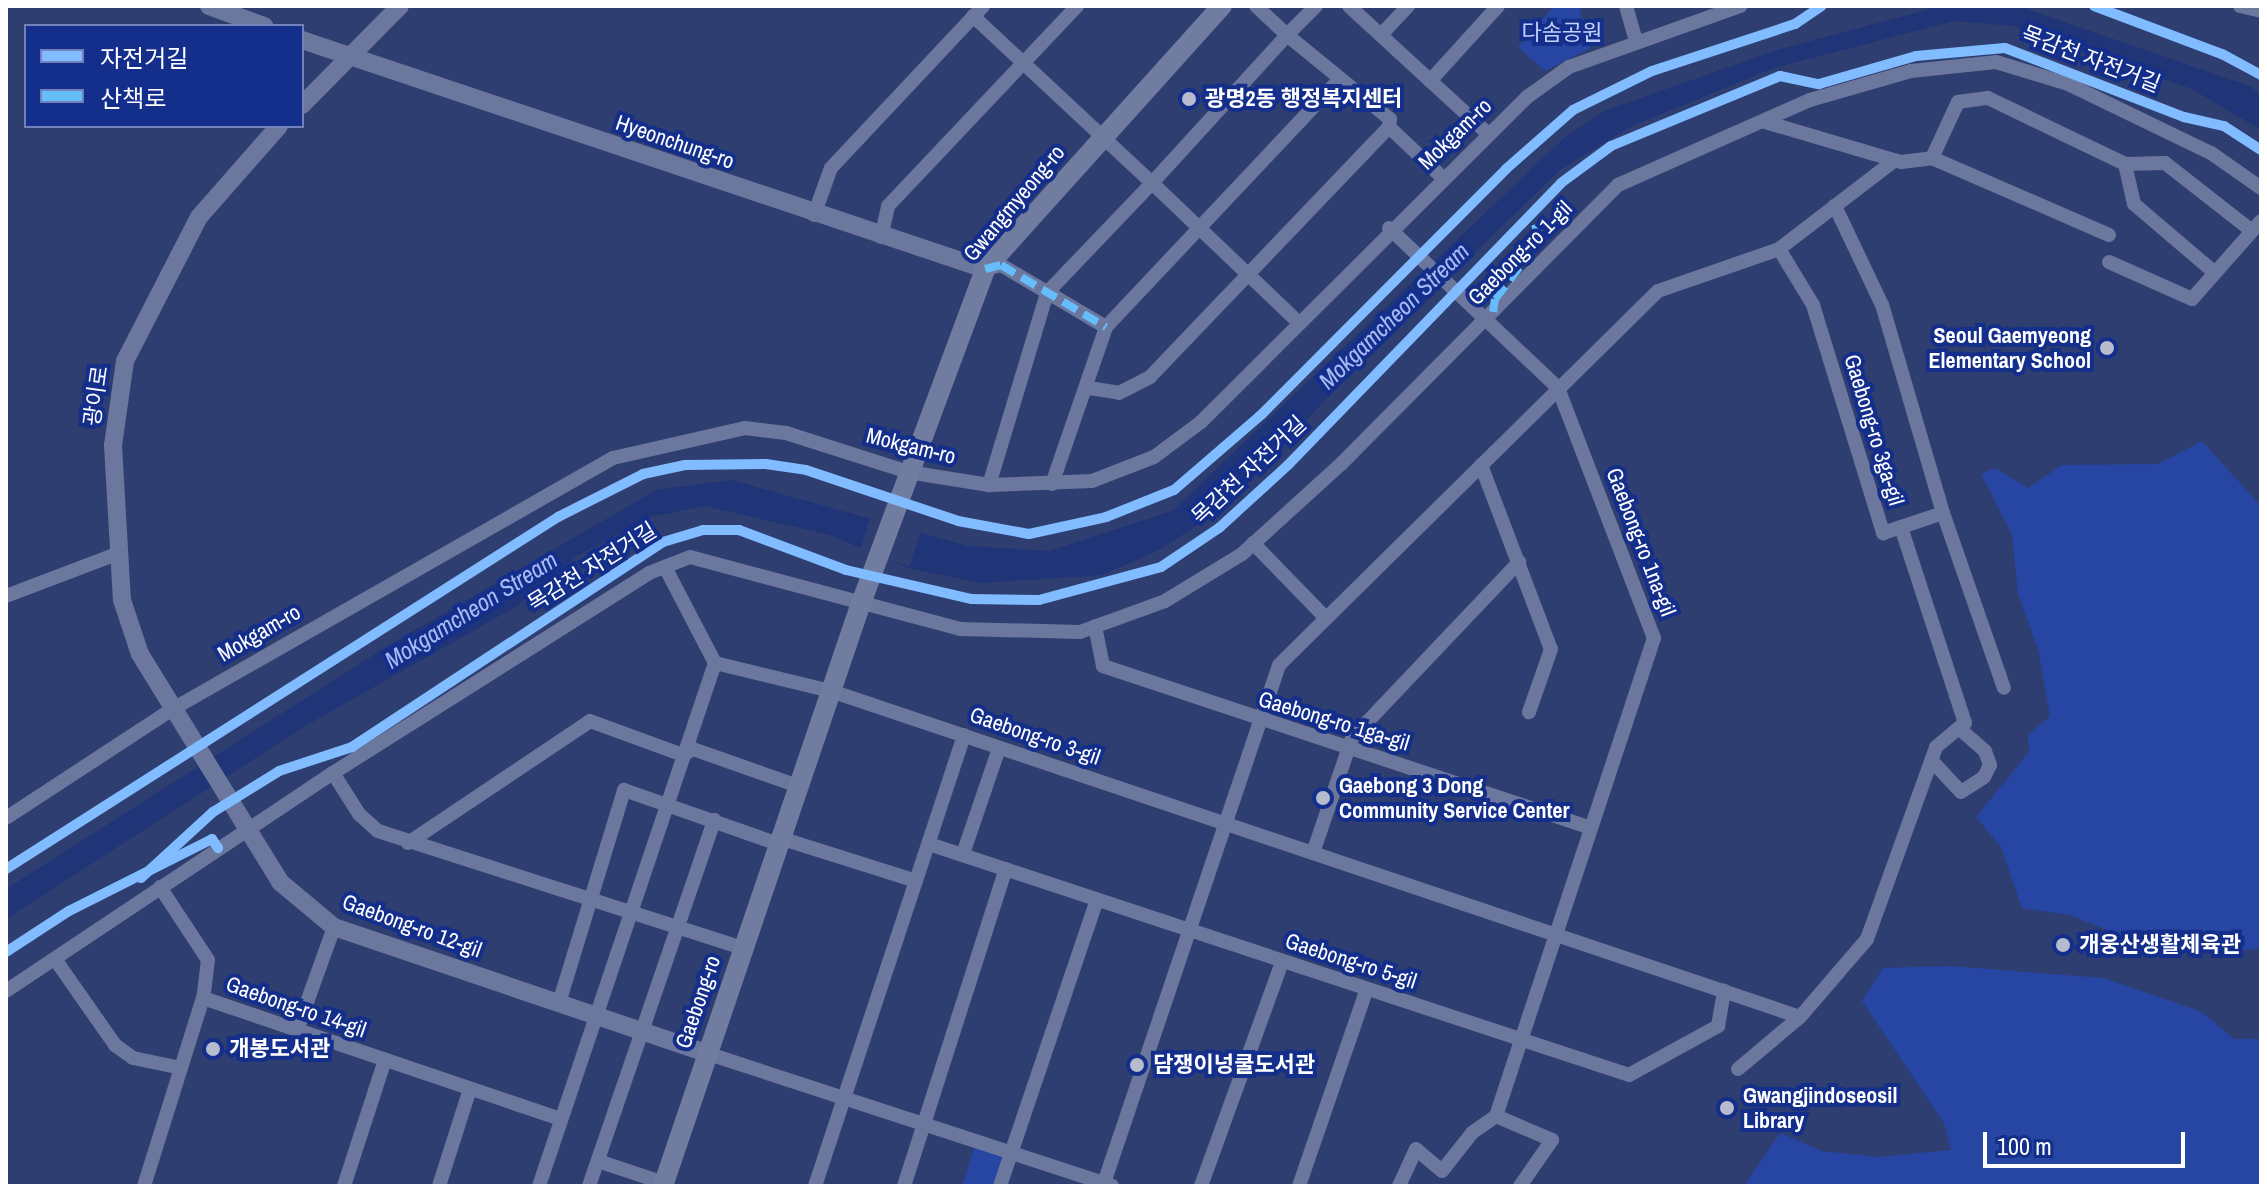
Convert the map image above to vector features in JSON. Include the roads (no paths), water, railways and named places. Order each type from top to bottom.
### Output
[{"type":"main road","name":"Gwangmyeong-ro","points":[[906,478],[985,269],[1222,6]]},
{"type":"main road","name":"Gaebong-ro","points":[[663,1184],[906,478]]},
{"type":"street","points":[[209,6],[258,24]]},
{"type":"street","points":[[304,103],[400,6]]},
{"type":"street","points":[[881,237],[888,206],[1077,6]]},
{"type":"street","points":[[1256,6],[1338,81]]},
{"type":"street","points":[[989,485],[1047,293],[1316,6]]},
{"type":"street","points":[[1349,6],[1487,133]]},
{"type":"street","points":[[1381,35],[1408,6]]},
{"type":"street","points":[[1430,81],[1498,6]]},
{"type":"street","points":[[1626,6],[1636,40]]},
{"type":"street","name":"Mokgam-ro","points":[[6,818],[613,458],[754,428],[906,478],[989,485],[1052,484],[1092,481],[1166,449],[1201,422],[1297,321],[1394,232],[1442,177],[1487,133],[1569,67],[1702,11],[1740,6]]},
{"type":"street","points":[[814,215],[831,168],[978,11],[1023,64],[1297,321]]},
{"type":"street","name":"Hyeonchung-ro","points":[[304,41],[814,215],[985,269]]},
{"type":"street","name":"Gaebong-ro 1-gil","points":[[665,567],[690,557],[735,565],[960,629],[1080,632],[1165,601],[1253,543],[1480,316],[1618,185],[1810,100],[1911,71],[1996,62],[2082,91],[2211,153],[2261,188]]},
{"type":"street","points":[[1052,484],[1089,388],[1106,327],[1338,81],[1344,79],[1390,119],[1389,127],[1132,391],[1089,388]]},
{"type":"street","points":[[1932,158],[1958,102],[1988,98],[2125,164],[2165,163],[2257,226],[2192,299],[2109,262]]},
{"type":"street","points":[[1765,122],[1895,160],[1932,158],[2109,235]]},
{"type":"street","points":[[1389,127],[1442,177]]},
{"type":"street","name":"광이로","points":[[174,716],[140,654],[122,600],[113,445],[125,361],[199,217],[277,128]]},
{"type":"street","points":[[706,1053],[1106,1185],[1279,665],[1658,291],[1779,249],[1895,160]]},
{"type":"street","points":[[2125,164],[2134,204],[2215,273]]},
{"type":"street","name":"Gaebong-ro 3ga-gil","points":[[1779,249],[1813,305],[1883,533],[1943,513],[1882,305],[1835,206]]},
{"type":"street","name":"Gaebong-ro 1na-gil","points":[[1394,232],[1558,388],[1654,638],[1556,935]]},
{"type":"street","points":[[985,269],[1001,265],[1106,327]]},
{"type":"street","points":[[1481,465],[1551,649],[1529,712]]},
{"type":"street","points":[[1943,513],[2004,688]]},
{"type":"street","points":[[1738,1069],[1800,1017],[1867,939],[1934,754],[1962,731],[1965,723],[1901,527]]},
{"type":"street","points":[[1253,543],[1326,618]]},
{"type":"street","points":[[6,596],[119,553]]},
{"type":"street","points":[[1313,853],[1349,748],[1519,562]]},
{"type":"street","points":[[6,991],[244,828],[665,567],[715,663],[539,1186]]},
{"type":"street","name":"Gaebong-ro 1ga-gil","points":[[1095,626],[1103,666],[1259,721],[1591,828]]},
{"type":"street","points":[[715,663],[831,691]]},
{"type":"street","name":"Gaebong-ro 3-gil","points":[[831,691],[1800,1017]]},
{"type":"street","name":"Gaebong-ro 12-gil","points":[[174,716],[280,882],[334,927],[706,1053]]},
{"type":"street","points":[[408,843],[590,721],[683,755]]},
{"type":"street","points":[[1934,754],[1961,792],[1984,777],[1990,765],[1985,751],[1962,731]]},
{"type":"street","points":[[815,1186],[847,1098],[964,735]]},
{"type":"street","points":[[963,854],[999,748]]},
{"type":"street","points":[[683,755],[693,749],[798,786]]},
{"type":"street","points":[[333,773],[359,814],[378,831],[742,948]]},
{"type":"street","points":[[559,1003],[587,900],[624,790],[779,841],[916,881]]},
{"type":"street","points":[[589,1186],[714,820]]},
{"type":"street","name":"Gaebong-ro 5-gil","points":[[929,844],[1188,932],[1629,1075],[1718,1026],[1724,991]]},
{"type":"street","points":[[904,1186],[1006,869]]},
{"type":"street","points":[[160,887],[208,960],[203,998]]},
{"type":"street","points":[[1000,1186],[1097,900]]},
{"type":"street","points":[[297,1030],[334,927]]},
{"type":"street","points":[[1399,1186],[1416,1149],[1442,1171],[1472,1133],[1496,1116],[1556,935]]},
{"type":"street","points":[[55,959],[115,1045],[133,1058],[181,1068]]},
{"type":"street","points":[[1201,1186],[1282,962]]},
{"type":"street","points":[[1299,1186],[1367,989]]},
{"type":"street","name":"Gaebong-ro 14-gil","points":[[144,1186],[203,998],[561,1119]]},
{"type":"street","points":[[344,1186],[385,1060]]},
{"type":"street","points":[[439,1186],[470,1089]]},
{"type":"street","points":[[1496,1116],[1552,1140],[1520,1186]]},
{"type":"street","name":"Gaebong-ro","points":[[598,1161],[663,1184]]},
{"type":"water","name":"Mokgamcheon Stream","points":[[1941,6],[2018,6],[2252,87],[2261,96],[2261,130],[2192,89],[2014,26],[1954,21],[1774,68],[1632,126],[1560,170],[1338,386],[1227,506],[1159,550],[1102,575],[981,583],[908,568],[830,535],[705,506],[651,517],[577,556],[517,606],[307,725],[6,919],[6,889],[386,647],[656,490],[732,480],[968,546],[1049,551],[1172,511],[1564,138],[1604,111],[1777,50]]},
{"type":"place","name":"광명2동 행정복지센터","points":[[1189,99]]},
{"type":"place","name":"Seoul Gaemyeong Elementary School","points":[[2107,348]]},
{"type":"place","name":"Gaebong 3 Dong Community Service Center","points":[[1323,798]]},
{"type":"place","name":"개웅산생활체육관","points":[[2063,945]]},
{"type":"place","name":"개봉도서관","points":[[213,1049]]},
{"type":"place","name":"담쟁이넝쿨도서관","points":[[1137,1065]]},
{"type":"place","name":"Gwangjindoseosil Library","points":[[1727,1108]]},
{"type":"park label","name":"다솜공원","points":[[1562,33]]}]
